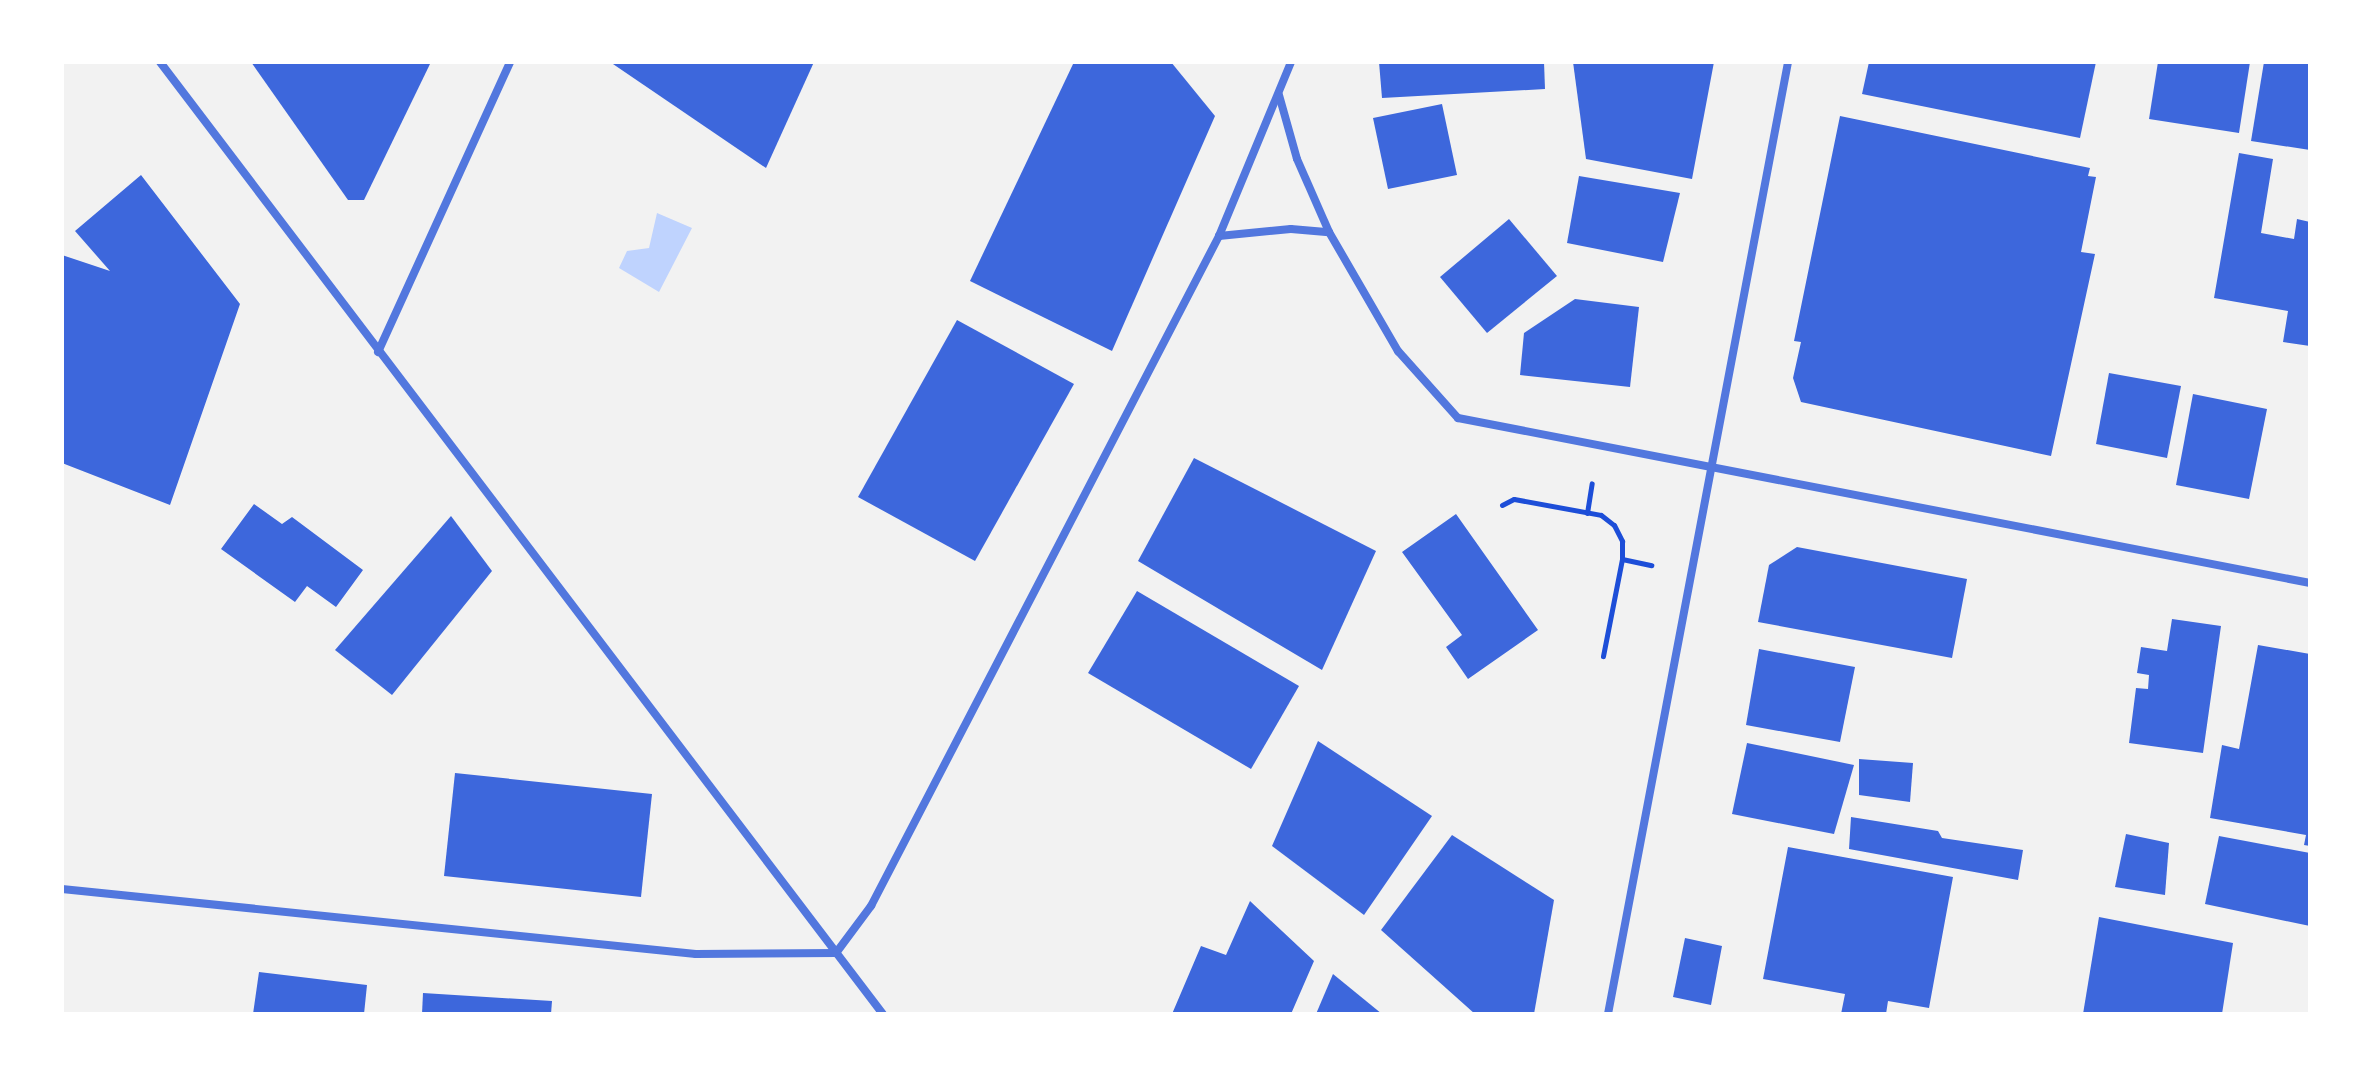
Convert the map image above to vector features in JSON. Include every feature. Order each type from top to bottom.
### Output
[{"type":"street","points":[[160,62],[883,1014]]},
{"type":"street","points":[[378,352],[510,62]]},
{"type":"street","points":[[836,953],[871,906],[1219,236],[1291,62]]},
{"type":"street","points":[[1608,1014],[1788,62]]},
{"type":"street","points":[[1279,94],[1297,159],[1329,232],[1398,351],[1458,418],[2310,583]]},
{"type":"street","points":[[1219,236],[1291,229],[1329,232]]},
{"type":"street","points":[[62,889],[696,954],[836,953]]},
{"type":"path","points":[[1587,513],[1592,483]]},
{"type":"path","points":[[1502,505],[1514,499],[1601,515],[1614,525],[1622,541],[1622,559],[1603,656]]},
{"type":"path","points":[[1622,559],[1651,565]]},
{"type":"water","points":[[657,213],[692,228],[659,292],[619,268],[627,251],[649,248]]},
{"type":"building","points":[[251,62],[430,64],[364,200],[348,200]]},
{"type":"building","points":[[610,62],[814,62],[766,168]]},
{"type":"building","points":[[1074,62],[1171,62],[1215,116],[1112,351],[970,281]]},
{"type":"building","points":[[1379,62],[1544,62],[1545,89],[1382,98]]},
{"type":"building","points":[[1573,62],[1714,62],[1692,179],[1586,159]]},
{"type":"building","points":[[1869,62],[2096,62],[2080,138],[1862,94]]},
{"type":"building","points":[[2158,62],[2250,62],[2239,133],[2149,119]]},
{"type":"building","points":[[2264,62],[2310,62],[2310,150],[2251,141]]},
{"type":"building","points":[[1442,104],[1457,175],[1388,189],[1373,118]]},
{"type":"building","points":[[1840,116],[2090,168],[2088,176],[2096,177],[2081,252],[2095,254],[2051,456],[1801,402],[1793,378],[1801,342],[1794,341]]},
{"type":"building","points":[[2239,153],[2273,159],[2261,233],[2294,239],[2297,219],[2310,222],[2310,346],[2283,342],[2288,311],[2214,298]]},
{"type":"building","points":[[141,175],[240,304],[170,505],[62,463],[62,255],[110,271],[75,231]]},
{"type":"building","points":[[1579,176],[1680,193],[1663,262],[1567,243]]},
{"type":"building","points":[[1509,219],[1557,276],[1487,333],[1440,277]]},
{"type":"building","points":[[1575,299],[1639,307],[1630,387],[1520,375],[1524,333]]},
{"type":"building","points":[[957,320],[1074,384],[975,561],[858,497]]},
{"type":"building","points":[[2109,373],[2181,386],[2167,458],[2096,444]]},
{"type":"building","points":[[2193,394],[2267,409],[2249,499],[2176,485]]},
{"type":"building","points":[[1194,458],[1376,551],[1322,670],[1138,561]]},
{"type":"building","points":[[254,504],[282,524],[292,517],[363,570],[336,607],[307,586],[295,602],[221,549]]},
{"type":"building","points":[[1456,514],[1538,630],[1468,679],[1446,647],[1462,635],[1402,552]]},
{"type":"building","points":[[451,516],[492,571],[392,695],[335,650]]},
{"type":"building","points":[[1797,547],[1967,579],[1952,658],[1758,622],[1769,565]]},
{"type":"building","points":[[1137,591],[1299,686],[1251,769],[1088,673]]},
{"type":"building","points":[[2172,619],[2221,626],[2203,753],[2129,743],[2136,688],[2148,689],[2149,675],[2137,673],[2141,647],[2167,651]]},
{"type":"building","points":[[2258,645],[2310,654],[2310,846],[2304,845],[2306,835],[2210,818],[2222,745],[2239,749]]},
{"type":"building","points":[[1759,649],[1855,667],[1840,742],[1746,725]]},
{"type":"building","points":[[1318,741],[1432,816],[1364,915],[1272,846]]},
{"type":"building","points":[[1747,743],[1854,765],[1834,834],[1732,814]]},
{"type":"building","points":[[1859,759],[1913,763],[1910,802],[1859,795]]},
{"type":"building","points":[[455,773],[652,794],[641,897],[444,876]]},
{"type":"building","points":[[1851,817],[1938,831],[1942,838],[2023,850],[2018,880],[1849,849]]},
{"type":"building","points":[[2126,834],[2169,843],[2165,895],[2115,887]]},
{"type":"building","points":[[1452,835],[1554,900],[1534,1014],[1475,1014],[1381,930]]},
{"type":"building","points":[[2219,836],[2310,853],[2310,926],[2205,904]]},
{"type":"building","points":[[1788,847],[1953,877],[1929,1008],[1888,1001],[1886,1014],[1841,1014],[1845,994],[1763,979]]},
{"type":"building","points":[[1250,901],[1314,961],[1291,1014],[1172,1014],[1201,946],[1226,955]]},
{"type":"building","points":[[2099,917],[2233,943],[2222,1014],[2083,1014]]},
{"type":"building","points":[[1685,938],[1722,946],[1711,1005],[1673,997]]},
{"type":"building","points":[[259,972],[367,985],[364,1014],[253,1014]]},
{"type":"building","points":[[1333,974],[1382,1014],[1316,1014]]},
{"type":"building","points":[[423,993],[552,1001],[551,1014],[422,1014]]}]
